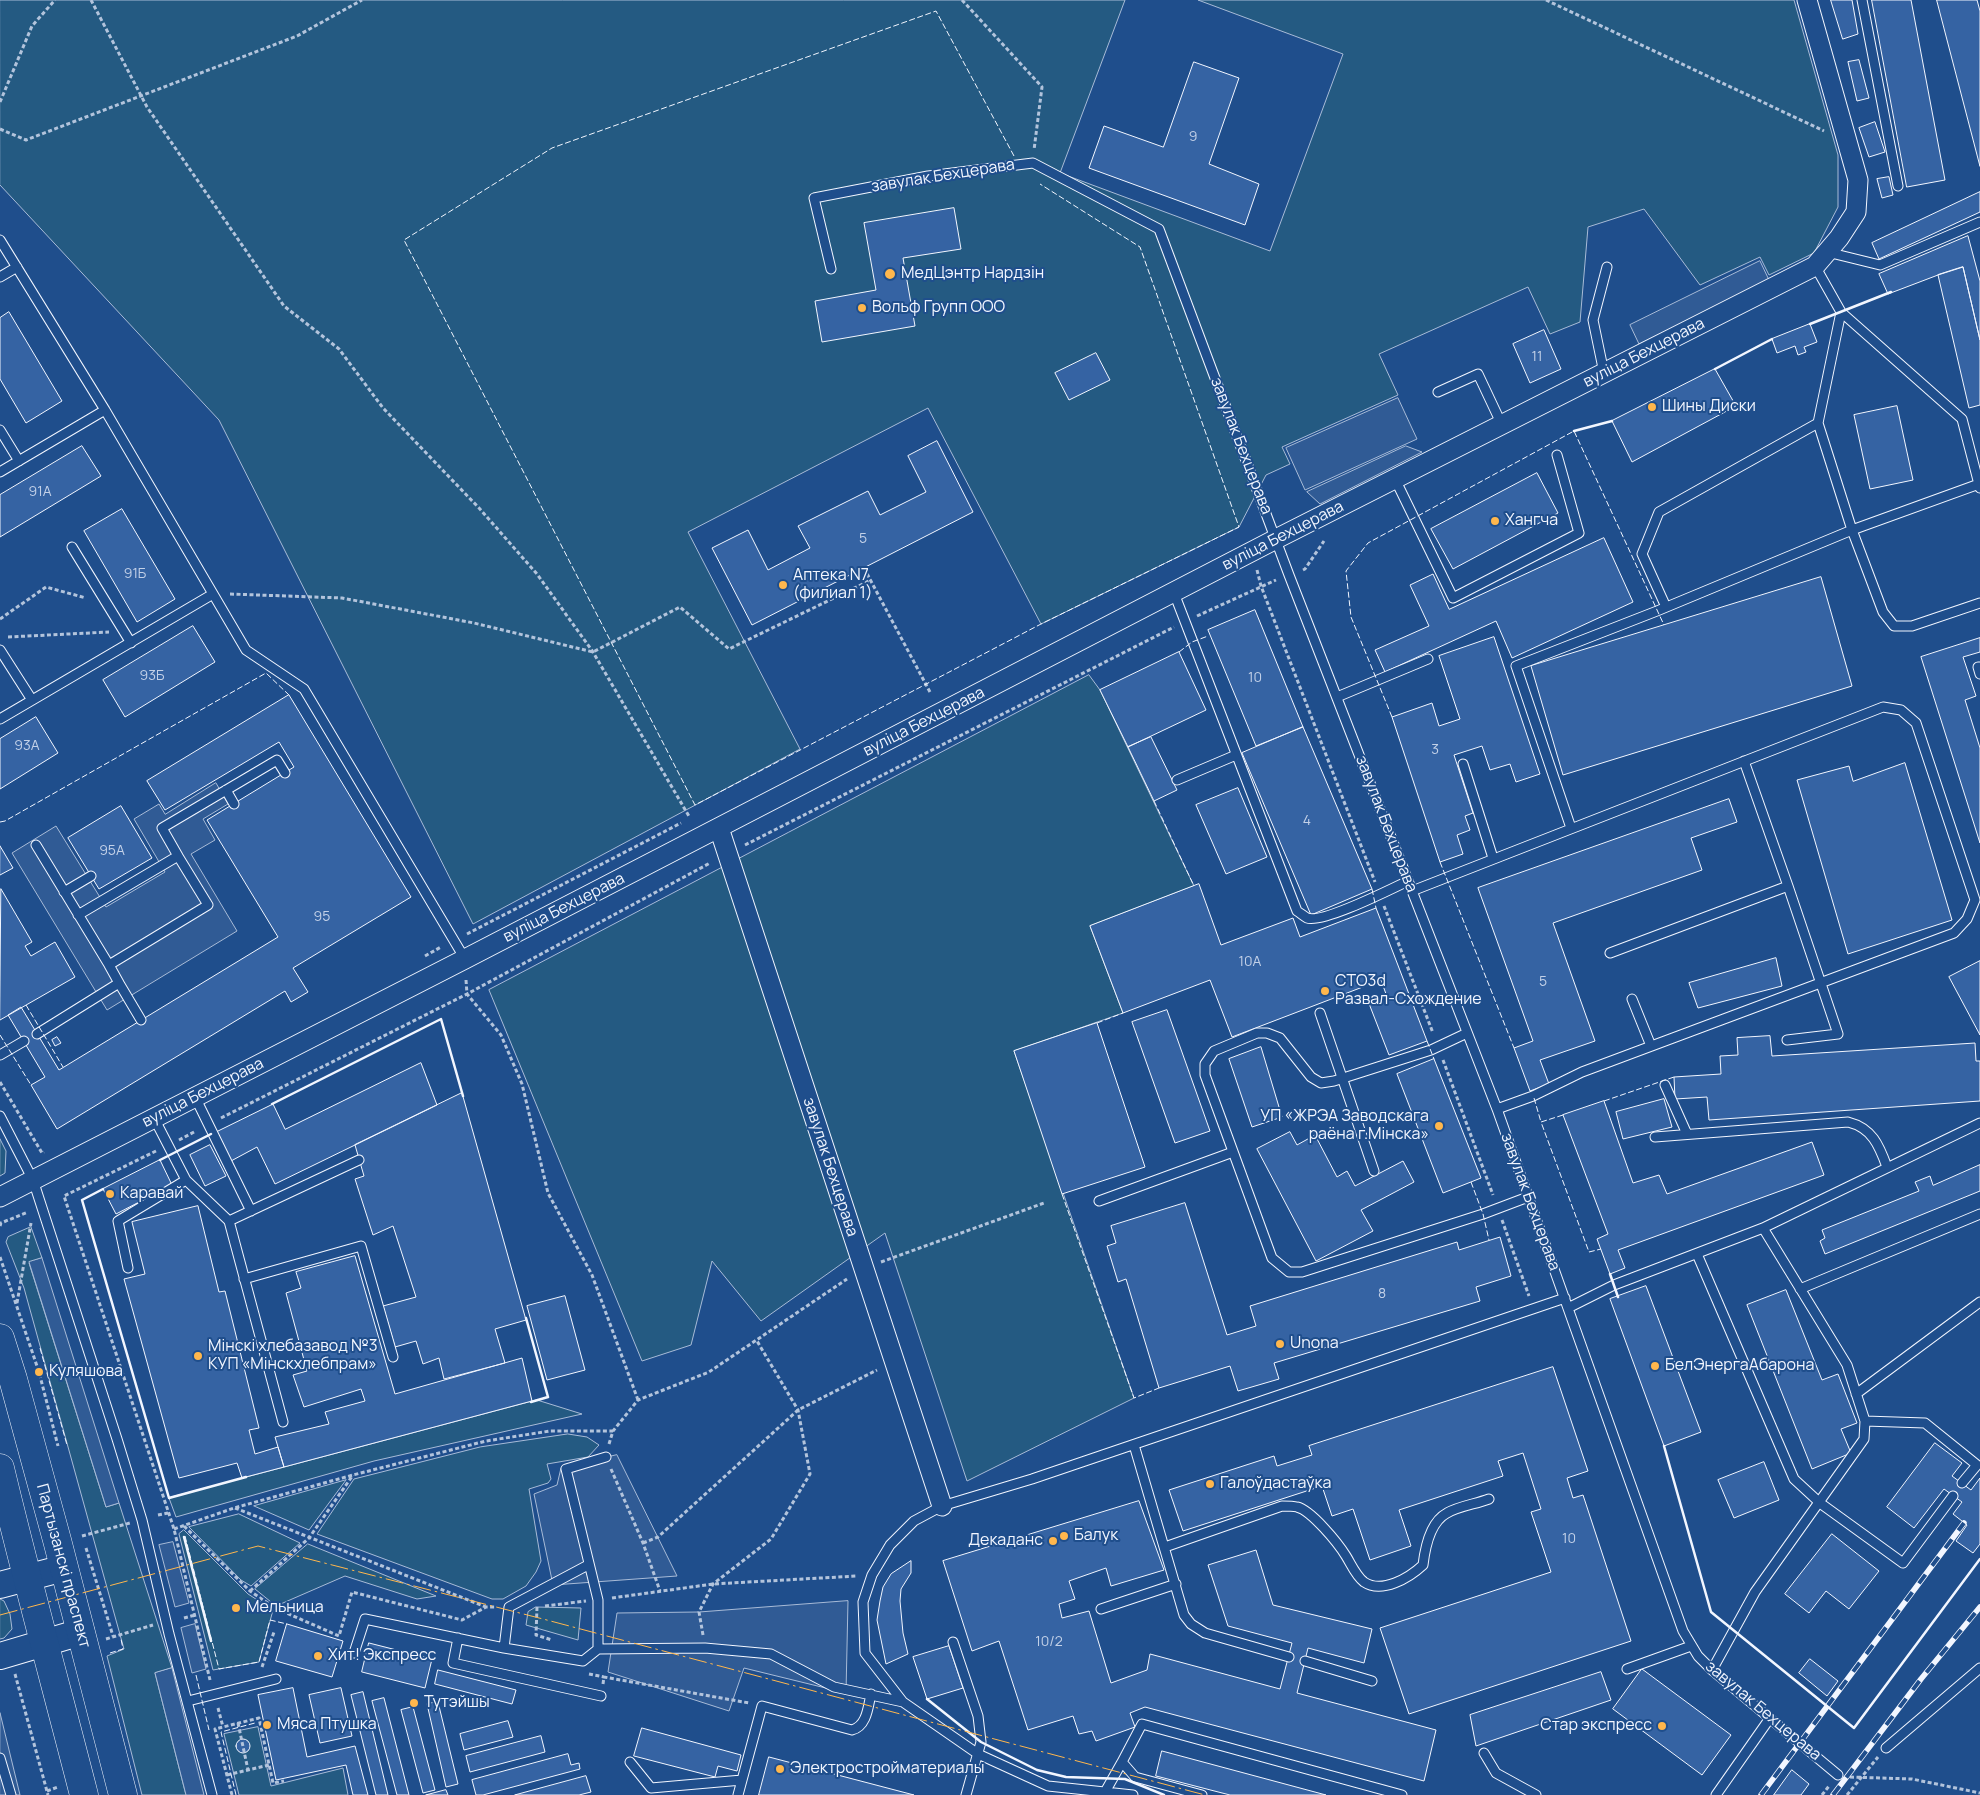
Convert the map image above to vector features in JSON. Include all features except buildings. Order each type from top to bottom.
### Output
[{"type":"main road","name":"Партызанскі праспект","points":[[0,1338],[13,1378],[123,1795]]},
{"type":"main road","points":[[0,1468],[26,1579],[45,1643],[84,1795]]},
{"type":"main road","points":[[0,1585],[64,1568]]},
{"type":"main road","points":[[4,1665],[45,1643],[81,1632]]},
{"type":"street","name":"вуліца Бехцерава","points":[[0,1198],[1276,539],[1815,266],[1833,245],[1856,212],[1858,180],[1807,0]]},
{"type":"street","name":"завулак Бехцерава","points":[[719,828],[942,1506]]},
{"type":"lane","points":[[1862,0],[1898,186]]},
{"type":"lane","name":"завулак Бехцерава","points":[[831,269],[814,198],[928,176],[1033,163],[1159,229],[1289,575],[1496,1109],[1565,1298],[1675,1612],[1691,1646],[1712,1670],[1842,1776]]},
{"type":"lane","points":[[1833,245],[1880,265],[1980,222]]},
{"type":"lane","points":[[0,240],[105,410],[246,650],[304,689],[466,959]]},
{"type":"lane","points":[[1571,828],[1516,666],[1666,607],[1852,530],[1979,486],[1962,419],[1842,312],[1815,266]]},
{"type":"lane","points":[[0,277],[17,267]]},
{"type":"lane","points":[[1604,373],[1593,320],[1607,267]]},
{"type":"lane","points":[[1842,312],[1818,423],[1852,530],[1883,612],[1894,626],[1912,626],[1980,603]]},
{"type":"lane","points":[[1438,392],[1478,374],[1502,426]]},
{"type":"lane","points":[[0,472],[105,410]]},
{"type":"lane","points":[[1666,607],[1642,554],[1659,512],[1818,423]]},
{"type":"lane","points":[[0,430],[19,461]]},
{"type":"lane","points":[[1395,479],[1453,598],[1579,533],[1557,455]]},
{"type":"lane","points":[[72,547],[131,643]]},
{"type":"lane","points":[[1174,593],[1297,911],[1307,918],[1321,918],[1380,895],[1408,881]]},
{"type":"lane","points":[[0,719],[213,594]]},
{"type":"lane","points":[[0,650],[32,700]]},
{"type":"lane","points":[[1337,697],[1428,659]]},
{"type":"lane","points":[[1980,667],[1978,668],[1980,674]]},
{"type":"lane","points":[[1412,891],[1883,707],[1901,710],[1916,723],[1975,900],[1967,919],[1954,933],[1582,1072],[1533,1096],[1496,1109]]},
{"type":"lane","points":[[1177,780],[1236,755]]},
{"type":"lane","points":[[109,965],[208,905],[162,828],[277,760],[285,773]]},
{"type":"lane","points":[[1744,761],[1838,1034],[1787,1040]]},
{"type":"lane","points":[[1463,764],[1493,858]]},
{"type":"lane","points":[[226,790],[234,804]]},
{"type":"lane","points":[[36,845],[141,1020]]},
{"type":"lane","points":[[78,915],[178,856]]},
{"type":"lane","points":[[64,892],[91,876]]},
{"type":"lane","points":[[1610,953],[1788,886]]},
{"type":"lane","points":[[37,1034],[119,983]]},
{"type":"lane","points":[[1632,999],[1651,1046]]},
{"type":"lane","points":[[1320,1013],[1374,1171]]},
{"type":"lane","points":[[1467,1033],[1438,1046],[1341,1079],[1321,1083],[1311,1078],[1280,1038],[1267,1033],[1257,1033],[1214,1051],[1205,1064],[1205,1075],[1272,1258],[1289,1272],[1302,1272],[1528,1197]]},
{"type":"lane","points":[[0,1055],[24,1042]]},
{"type":"lane","points":[[1665,1085],[1687,1134]]},
{"type":"lane","points":[[195,1097],[251,1211]]},
{"type":"lane","points":[[0,1116],[34,1180],[142,1520],[169,1634],[212,1795]]},
{"type":"lane","points":[[154,1118],[186,1180],[229,1221],[283,1422]]},
{"type":"lane","points":[[1655,1137],[1848,1122],[1860,1125],[1870,1134],[1881,1150],[1887,1167]]},
{"type":"lane","points":[[1568,1308],[1614,1285],[1762,1228],[1980,1123]]},
{"type":"lane","points":[[1099,1201],[1233,1152]]},
{"type":"lane","points":[[229,1221],[359,1160]]},
{"type":"lane","points":[[128,1268],[118,1221],[186,1180]]},
{"type":"lane","points":[[1800,1289],[1980,1214]]},
{"type":"lane","points":[[1712,1670],[1755,1592],[1864,1439],[1865,1421],[1847,1365],[1762,1228]]},
{"type":"lane","points":[[244,1279],[361,1246],[393,1357]]},
{"type":"lane","points":[[1696,1254],[1794,1479],[1820,1503],[1902,1563],[1953,1496]]},
{"type":"lane","points":[[1133,1795],[1083,1792],[1048,1786],[978,1754],[903,1702],[865,1653],[863,1602],[872,1575],[890,1544],[914,1520],[942,1506],[1032,1480],[1565,1298]]},
{"type":"lane","points":[[1856,1394],[1980,1302]]},
{"type":"lane","points":[[1865,1421],[1925,1424],[1976,1465],[1962,1484]]},
{"type":"lane","points":[[1134,1445],[1184,1615],[1191,1624],[1205,1633],[1288,1657]]},
{"type":"lane","points":[[598,1650],[598,1600],[588,1566],[566,1469],[606,1457]]},
{"type":"lane","points":[[1164,1547],[1282,1506],[1298,1507],[1314,1518],[1345,1553],[1364,1582],[1380,1586],[1398,1582],[1414,1573],[1423,1565],[1424,1555],[1433,1527],[1446,1513],[1489,1500]]},
{"type":"lane","points":[[504,1648],[509,1607],[588,1566]]},
{"type":"lane","points":[[1101,1609],[1176,1584]]},
{"type":"lane","points":[[354,1653],[365,1619],[504,1648],[582,1661],[598,1650],[705,1648],[770,1654],[834,1687],[903,1702]]},
{"type":"lane","points":[[458,1638],[453,1663],[601,1696]]},
{"type":"lane","points":[[953,1642],[978,1716],[981,1742],[966,1795]]},
{"type":"lane","points":[[1628,1669],[1691,1646]]},
{"type":"lane","points":[[1305,1661],[1372,1681]]},
{"type":"lane","points":[[1886,1748],[1980,1668]]},
{"type":"lane","points":[[188,1701],[276,1678]]},
{"type":"lane","points":[[738,1795],[762,1706],[852,1730],[859,1728],[864,1722],[871,1694]]},
{"type":"lane","points":[[1716,1795],[1770,1718]]},
{"type":"lane","points":[[1105,1792],[1142,1724],[1402,1795]]},
{"type":"lane","points":[[1484,1753],[1496,1773],[1536,1795]]},
{"type":"lane","points":[[0,1758],[11,1795]]},
{"type":"lane","points":[[630,1762],[651,1788],[742,1780]]},
{"type":"lane","points":[[1122,1762],[1135,1777],[1202,1795]]},
{"type":"path","points":[[0,102],[32,26],[54,0]]},
{"type":"path","points":[[91,0],[143,95],[147,106],[284,306],[339,349],[383,408],[480,508],[537,574],[593,652],[690,818]]},
{"type":"path","points":[[0,129],[26,140],[297,36],[362,0]]},
{"type":"path","points":[[962,0],[1042,87],[1033,163]]},
{"type":"path","points":[[1546,0],[1847,141]]},
{"type":"path","points":[[222,1727],[174,1529],[64,1196],[467,994],[728,853],[1184,622],[1261,586],[1305,569],[1324,541]]},
{"type":"path","points":[[1252,552],[1261,586],[1438,1046],[1534,1309]]},
{"type":"path","points":[[864,568],[931,694]]},
{"type":"path","points":[[213,594],[342,598],[474,623],[593,652],[680,606],[729,649],[871,580]]},
{"type":"path","points":[[0,619],[46,587],[106,603]]},
{"type":"path","points":[[0,638],[124,631]]},
{"type":"path","points":[[466,959],[467,994],[501,1036],[522,1084],[548,1193],[592,1275],[638,1400]]},
{"type":"path","points":[[0,1082],[42,1153]]},
{"type":"path","points":[[660,1591],[643,1543],[606,1457],[612,1431],[638,1400],[709,1372],[863,1268],[1044,1204]]},
{"type":"path","points":[[0,1226],[1,1223],[33,1210],[17,1304]]},
{"type":"path","points":[[705,1648],[699,1612],[713,1584],[771,1539],[810,1474],[798,1410],[756,1341]]},
{"type":"path","points":[[643,1543],[658,1536],[798,1410],[895,1360]]},
{"type":"path","points":[[174,1529],[234,1508],[353,1474],[486,1441],[550,1430],[612,1431]]},
{"type":"path","points":[[184,1526],[250,1591],[309,1538],[353,1474]]},
{"type":"path","points":[[234,1508],[486,1607]]},
{"type":"path","points":[[158,1516],[168,1513]]},
{"type":"path","points":[[82,1536],[126,1524]]},
{"type":"path","points":[[536,1635],[537,1607]]},
{"type":"path","points":[[184,1618],[196,1615]]},
{"type":"path","points":[[113,1636],[154,1625]]},
{"type":"path","points":[[254,1669],[263,1667],[274,1632]]},
{"type":"path","points":[[4,1665],[14,1673],[48,1795]]},
{"type":"path","points":[[582,1672],[762,1706]]},
{"type":"path","points":[[210,1678],[219,1676]]},
{"type":"path","points":[[601,1696],[604,1677]]},
{"type":"path","points":[[232,1795],[215,1729],[222,1727],[259,1718],[273,1783],[284,1781]]},
{"type":"path","points":[[238,1723],[248,1770]]},
{"type":"path","points":[[1847,1795],[1886,1748]]},
{"type":"path","points":[[227,1775],[269,1765]]},
{"type":"path","points":[[1842,1776],[1912,1779],[1980,1793]]},
{"type":"shaded area","points":[[0,0],[1125,0],[1060,173],[1270,251],[1343,54],[1198,0],[1794,0],[1838,155],[1838,207],[1814,253],[1769,275],[1760,257],[1700,285],[1644,209],[1588,227],[1580,322],[1550,334],[1528,287],[1379,354],[1398,395],[1282,447],[1290,464],[1266,475],[1239,527],[1041,624],[928,408],[688,532],[800,749],[473,924],[219,420],[0,185]]},
{"type":"shaded area","points":[[1760,261],[1769,280],[1639,344],[1630,325]]},
{"type":"shaded area","points":[[1398,398],[1417,439],[1305,490],[1286,448]]},
{"type":"shaded area","points":[[1406,446],[1422,452],[1320,504],[1307,492]]},
{"type":"shaded area","points":[[1089,675],[1100,690],[1194,886],[1090,926],[1123,1013],[1014,1051],[1134,1398],[967,1481],[885,1233],[761,1321],[712,1261],[691,1345],[642,1361],[489,990]]},
{"type":"shaded area","points":[[216,783],[228,804],[203,819],[215,840],[191,854],[237,931],[107,1010],[12,853],[56,826],[106,907],[165,872],[134,819],[159,804],[165,814]]},
{"type":"shaded area","points":[[0,1139],[6,1151],[5,1173],[0,1176]]},
{"type":"shaded area","points":[[31,1227],[42,1258],[29,1263],[106,1507],[119,1503],[172,1668],[155,1673],[186,1795],[142,1795],[107,1656],[124,1649],[24,1288],[6,1242],[8,1237]]},
{"type":"shaded area","points":[[42,1258],[119,1503],[106,1507],[29,1262]]},
{"type":"shaded area","points":[[537,1400],[582,1414],[374,1461],[176,1517],[169,1498]]},
{"type":"shaded area","points":[[568,1434],[587,1437],[599,1445],[588,1457],[547,1464],[551,1479],[548,1483],[529,1489],[541,1561],[526,1586],[503,1599],[492,1599],[317,1534],[354,1479],[480,1447]]},
{"type":"shaded area","points":[[617,1455],[677,1576],[553,1585],[534,1494],[557,1485],[561,1468]]},
{"type":"shaded area","points":[[346,1480],[309,1530],[254,1506]]},
{"type":"shaded area","points":[[239,1514],[300,1543],[251,1586],[241,1580],[189,1527]]},
{"type":"shaded area","points":[[184,1530],[248,1594],[273,1610],[259,1662],[213,1670],[179,1534]]},
{"type":"shaded area","points":[[173,1542],[189,1603],[175,1607],[159,1545]]},
{"type":"shaded area","points":[[308,1544],[436,1596],[417,1599],[345,1576],[276,1606],[255,1589]]},
{"type":"shaded area","points":[[0,1599],[4,1601],[10,1614],[12,1629],[4,1638],[0,1639]]},
{"type":"shaded area","points":[[848,1601],[846,1693],[744,1668],[729,1711],[608,1672],[617,1613],[699,1612]]},
{"type":"shaded area","points":[[536,1607],[581,1608],[578,1640],[526,1625],[528,1612]]},
{"type":"shaded area","points":[[195,1624],[206,1669],[192,1673],[181,1628]]},
{"type":"shaded area","points":[[172,1668],[204,1795],[186,1795],[155,1673]]},
{"type":"shaded area","points":[[0,1713],[20,1795],[0,1795]]},
{"type":"shaded area","points":[[258,1727],[271,1786],[343,1768],[348,1795],[239,1795],[224,1734]]},
{"type":"railway","points":[[1761,1795],[1964,1523]]},
{"type":"railway","points":[[1833,1795],[1921,1679],[1980,1607]]},
{"type":"fence","points":[[1014,156],[936,11],[552,148],[404,240],[695,805],[1041,624],[1239,527],[1140,247],[1040,184]]},
{"type":"fence","points":[[1392,717],[1351,617],[1346,571],[1368,543],[1574,431],[1664,625]]},
{"type":"fence","points":[[1179,652],[1192,642],[1208,636]]},
{"type":"fence","points":[[0,822],[5,821],[266,673],[289,695]]},
{"type":"fence","points":[[1154,801],[1194,886]]},
{"type":"fence","points":[[1440,862],[1514,1048]]},
{"type":"fence","points":[[1372,889],[1376,908]]},
{"type":"fence","points":[[26,1005],[63,1067]]},
{"type":"fence","points":[[1097,1023],[1123,1013]]},
{"type":"fence","points":[[0,1035],[31,1085]]},
{"type":"fence","points":[[1427,1041],[1434,1059]]},
{"type":"fence","points":[[1604,1101],[1674,1077]]},
{"type":"fence","points":[[1534,1098],[1541,1122]]},
{"type":"fence","points":[[1563,1115],[1541,1122],[1589,1252],[1601,1249]]},
{"type":"fence","points":[[1471,1182],[1483,1214],[1489,1240]]},
{"type":"fence","points":[[1062,1194],[1134,1398],[1159,1388]]},
{"type":"fence","points":[[40,1348],[67,1445]]},
{"type":"fence","points":[[185,1536],[219,1669],[259,1662],[270,1620],[287,1624]]},
{"type":"fence","points":[[110,1653],[123,1649],[121,1639]]},
{"type":"fence","points":[[196,1675],[209,1730]]},
{"type":"fence","points":[[236,1795],[221,1732],[255,1723]]},
{"type":"wall","points":[[1810,324],[1891,292]]},
{"type":"wall","points":[[1715,369],[1772,339]]},
{"type":"wall","points":[[1574,431],[1612,421]]},
{"type":"wall","points":[[272,1104],[441,1019],[463,1096]]},
{"type":"wall","points":[[160,1160],[211,1134]]},
{"type":"wall","points":[[103,1189],[82,1200],[169,1498],[246,1477]]},
{"type":"wall","points":[[1610,1274],[1618,1297]]},
{"type":"wall","points":[[526,1318],[548,1397],[531,1402]]},
{"type":"wall","points":[[1664,1446],[1711,1612],[1854,1728],[1980,1559]]},
{"type":"wall","points":[[184,1537],[211,1641]]},
{"type":"wall","points":[[927,1699],[981,1742],[1037,1770],[1066,1777],[1125,1779],[1164,1795]]},
{"type":"power","points":[[0,1615],[258,1546],[543,1619],[1205,1795]]},
{"type":"place","name":"МедЦэнтр Нардзін","points":[[890,274]]},
{"type":"place","name":"Вольф Групп ООО","points":[[862,308]]},
{"type":"place","name":"Шины Диски","points":[[1652,407]]},
{"type":"place","name":"Хангча","points":[[1495,521]]},
{"type":"place","name":"Аптека N7 (филиал 1)","points":[[783,585]]},
{"type":"place","name":"СТО3d Развал-Схождение","points":[[1325,991]]},
{"type":"place","name":"УП «ЖРЭА Заводскага раёна г.Мінска»","points":[[1439,1126]]},
{"type":"place","name":"Каравай","points":[[110,1194]]},
{"type":"place","name":"Unona","points":[[1280,1344]]},
{"type":"place","name":"Мінскі хлебазавод №3 КУП «Мінскхлебпрам»","points":[[198,1356]]},
{"type":"place","name":"БелЭнергаАбарона","points":[[1655,1366]]},
{"type":"place","name":"Куляшова","points":[[39,1372]]},
{"type":"place","name":"Галоўдастаўка","points":[[1210,1484]]},
{"type":"place","name":"Балук","points":[[1064,1536]]},
{"type":"place","name":"Декаданс","points":[[1053,1541]]},
{"type":"place","name":"Мельница","points":[[236,1608]]},
{"type":"place","name":"Хит! Экспресс","points":[[318,1656]]},
{"type":"place","name":"Тутэйшы","points":[[414,1703]]},
{"type":"place","name":"Мяса Птушка","points":[[267,1725]]},
{"type":"place","name":"Стар экспресс","points":[[1662,1726]]},
{"type":"place","name":"Электростройматериалы","points":[[780,1769]]}]
